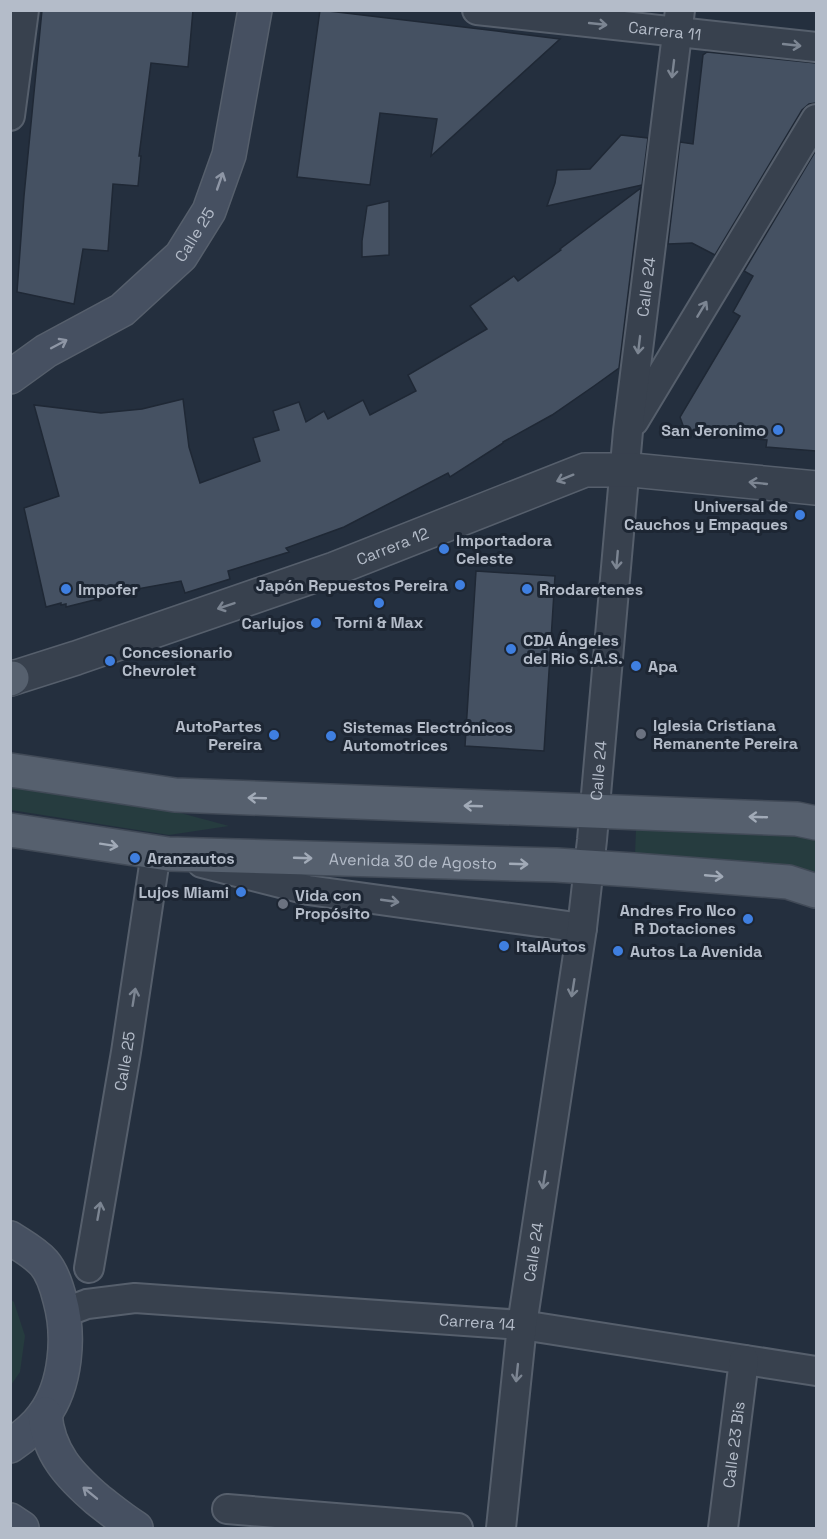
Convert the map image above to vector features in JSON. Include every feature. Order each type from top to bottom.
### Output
[{"type":"main road","name":"Calle 25","points":[[10,377],[46,351],[122,310],[181,255],[209,211],[229,155],[255,10]]},
{"type":"main road","points":[[24,772],[175,795],[797,819],[816,823]]},
{"type":"main road","name":"Avenida 30 de Agosto","points":[[10,830],[162,853],[556,865],[788,882],[816,891]]},
{"type":"main road","points":[[10,1238],[33,1252],[46,1265],[56,1287],[63,1313],[66,1339],[63,1367],[55,1393],[45,1414],[28,1434],[10,1446]]},
{"type":"main road","points":[[45,1414],[46,1430],[57,1456],[77,1483],[122,1520],[136,1528]]},
{"type":"main road","points":[[10,1520],[22,1528]]},
{"type":"street","points":[[10,116],[24,10]]},
{"type":"street","name":"Carrera 11","points":[[477,10],[679,22],[816,47]]},
{"type":"street","name":"Calle 24","points":[[501,1528],[522,1325],[582,928],[628,431],[679,22]]},
{"type":"street","points":[[628,431],[816,119]]},
{"type":"street","name":"Carrera 12","points":[[11,679],[334,569],[585,470],[624,470],[816,488]]},
{"type":"street","points":[[162,853],[308,890],[582,928]]},
{"type":"street","name":"Calle 25","points":[[89,1268],[162,853]]},
{"type":"street","name":"Carrera 14","points":[[46,1265],[89,1268],[135,1298]]},
{"type":"street","name":"Carrera 14","points":[[63,1313],[87,1304],[135,1298],[522,1325],[816,1371]]},
{"type":"street","name":"Calle 23 Bis","points":[[723,1528],[744,1360]]},
{"type":"street","points":[[227,1509],[458,1528]]},
{"type":"green space","points":[[10,785],[173,811],[229,826],[169,835],[11,810]]},
{"type":"green space","points":[[636,829],[794,835],[816,840],[816,872],[790,866],[635,855]]},
{"type":"green space","points":[[10,1299],[14,1302],[25,1336],[20,1372],[11,1385]]},
{"type":"building","points":[[42,10],[193,10],[188,67],[151,63],[139,156],[141,156],[138,186],[113,184],[108,251],[83,249],[74,304],[17,292]]},
{"type":"building","points":[[320,10],[560,39],[431,156],[437,119],[380,113],[370,185],[297,177]]},
{"type":"building","points":[[707,52],[816,63],[816,103],[809,104],[802,110],[715,255],[692,243],[668,244],[680,142],[693,144],[703,55]]},
{"type":"building","points":[[621,135],[648,138],[642,185],[547,206],[557,170],[590,169]]},
{"type":"building","points":[[816,150],[816,451],[766,447],[767,440],[685,431],[680,417],[740,316],[733,312],[753,276],[744,271]]},
{"type":"building","points":[[641,188],[619,368],[594,386],[552,415],[503,442],[450,477],[448,473],[344,527],[286,548],[289,552],[228,571],[230,579],[185,593],[181,581],[137,589],[138,591],[105,597],[100,601],[94,600],[66,607],[66,604],[61,605],[61,603],[46,607],[24,508],[59,496],[34,405],[101,413],[142,409],[183,399],[189,447],[200,483],[260,461],[253,438],[279,430],[273,411],[299,402],[306,422],[324,411],[328,419],[363,400],[370,415],[416,391],[408,375],[487,329],[470,306],[514,276],[518,281]]},
{"type":"building","points":[[389,201],[389,255],[362,257],[367,206]]},
{"type":"building","name":"CDA Ángeles del Rio S.A.S.","points":[[476,571],[555,576],[544,751],[465,746]]},
{"type":"place","name":"San Jeronimo","points":[[778,430]]},
{"type":"place","name":"Universal de Cauchos y Empaques","points":[[800,515]]},
{"type":"place","name":"Importadora Celeste","points":[[444,549]]},
{"type":"place","name":"Japón Repuestos Pereira","points":[[460,585]]},
{"type":"place","name":"Impofer","points":[[66,589]]},
{"type":"place","name":"Rrodaretenes","points":[[527,589]]},
{"type":"place","name":"Torni & Max","points":[[379,603]]},
{"type":"place","name":"Carlujos","points":[[316,623]]},
{"type":"place","name":"CDA Ángeles del Rio S.A.S.","points":[[511,649]]},
{"type":"place","name":"Concesionario Chevrolet","points":[[110,661]]},
{"type":"place","name":"Apa","points":[[636,666]]},
{"type":"place","name":"Iglesia Cristiana Remanente Pereira","points":[[641,734]]},
{"type":"place","name":"AutoPartes Pereira","points":[[274,735]]},
{"type":"place","name":"Sistemas Electrónicos Automotrices","points":[[331,736]]},
{"type":"place","name":"Aranzautos","points":[[135,858]]},
{"type":"place","name":"Lujos Miami","points":[[241,892]]},
{"type":"place","name":"Vida con Propósito","points":[[283,904]]},
{"type":"place","name":"Andres Fro Nco R Dotaciones","points":[[748,919]]},
{"type":"place","name":"ItalAutos","points":[[504,946]]},
{"type":"place","name":"Autos La Avenida","points":[[618,951]]}]
